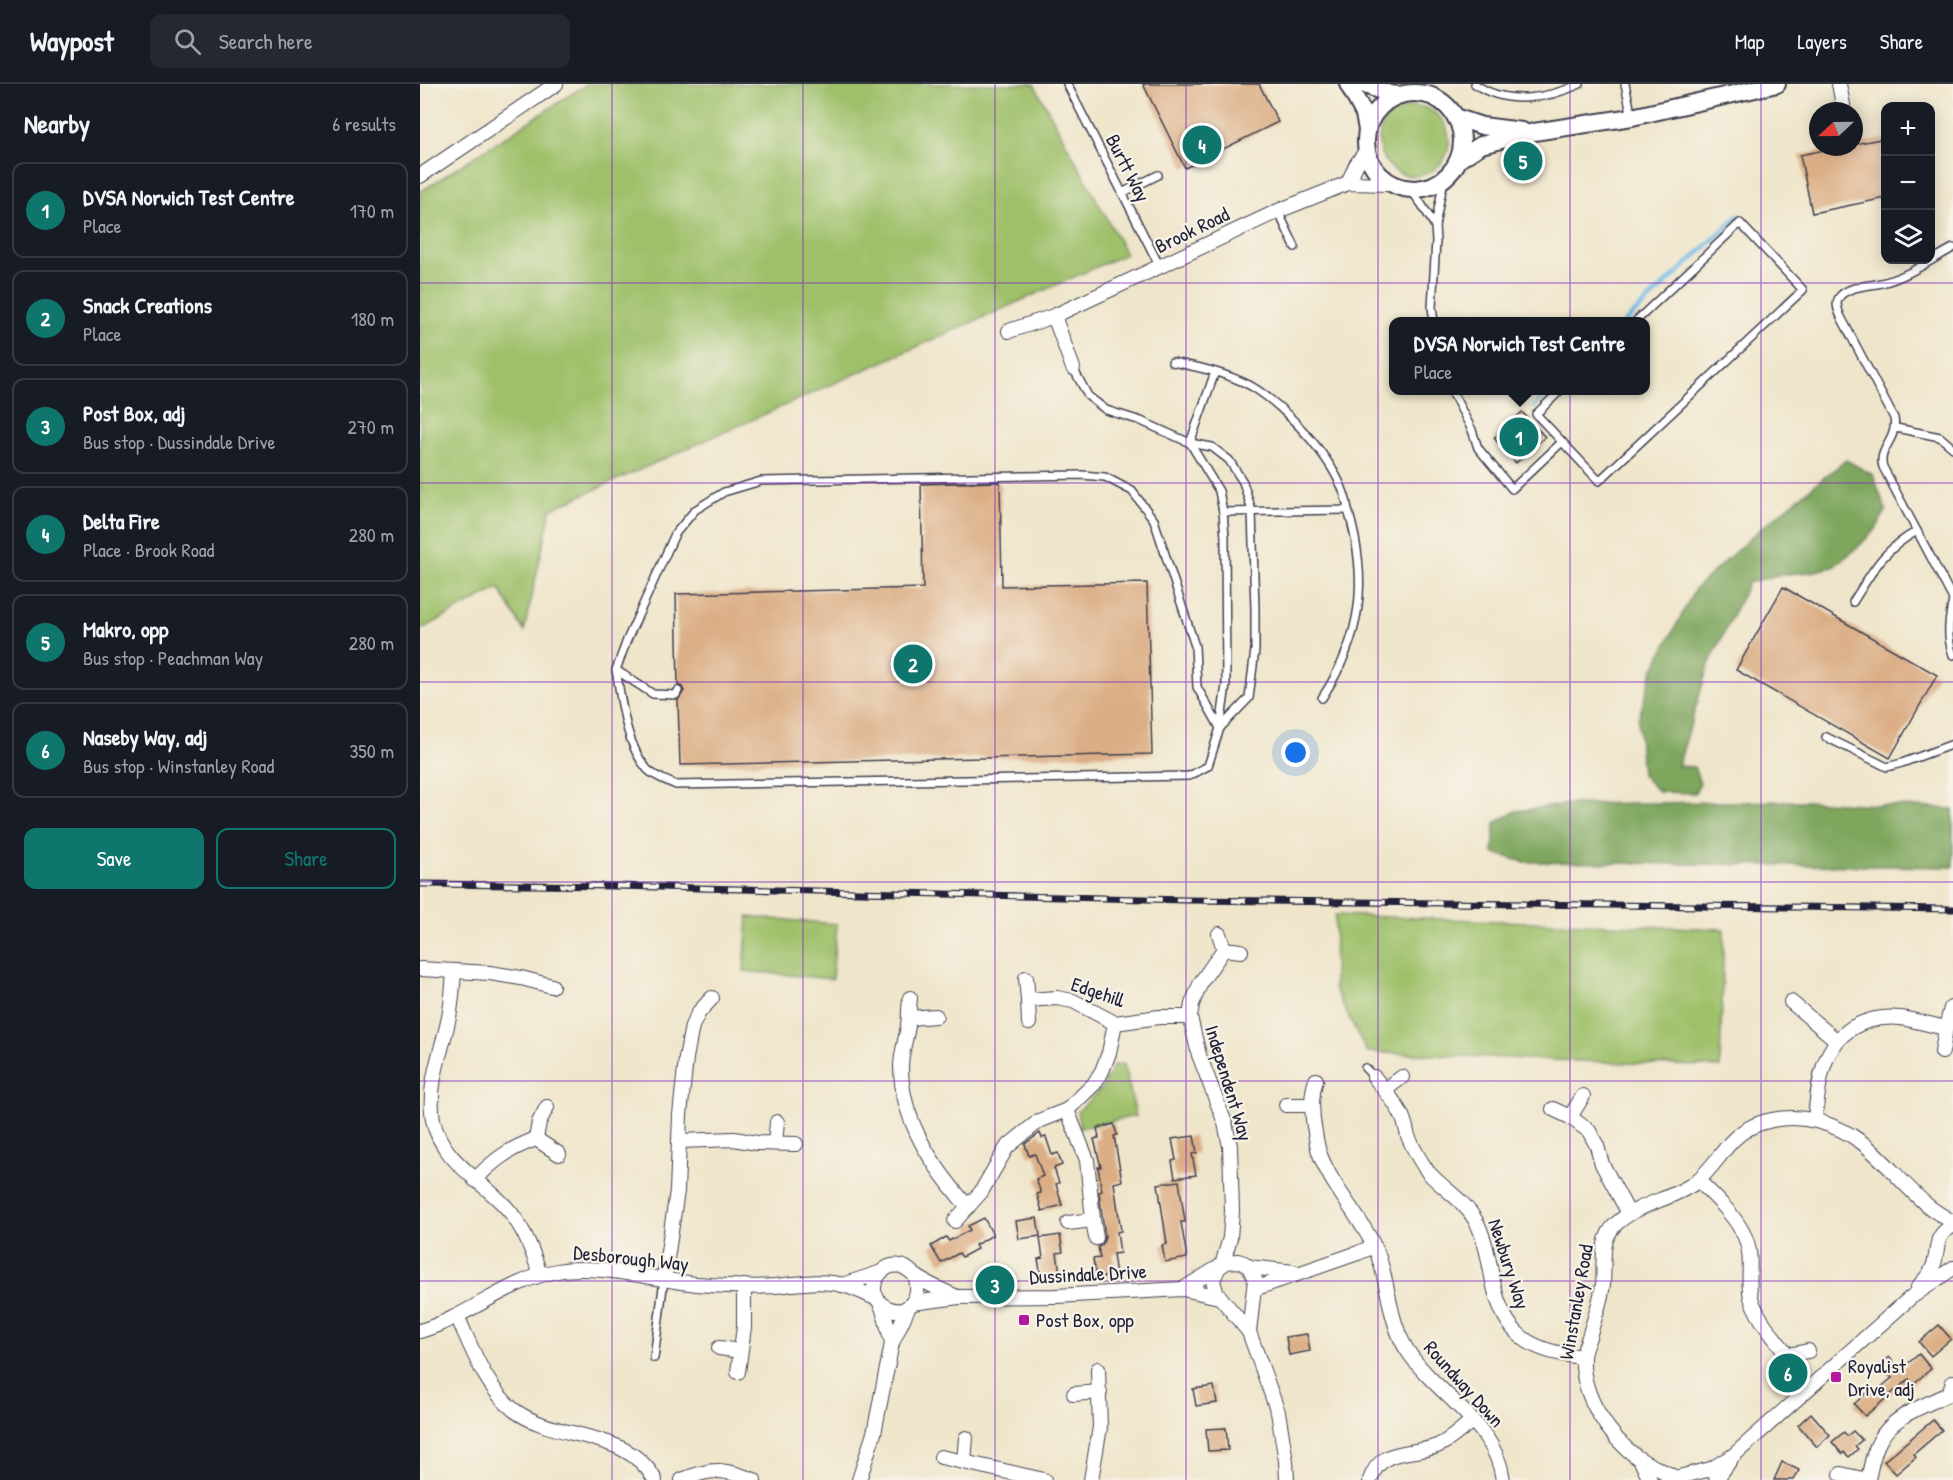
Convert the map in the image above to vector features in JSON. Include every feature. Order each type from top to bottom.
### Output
[{"type":"street","points":[[420,176],[556,84]]},
{"type":"street","points":[[1348,84],[1364,114],[1367,130],[1366,151],[1376,170],[1391,184],[1410,189],[1428,186],[1444,179],[1458,160],[1480,145],[1534,132],[1632,117],[1742,87],[1777,84]]},
{"type":"street","points":[[1362,84],[1368,88],[1399,95],[1417,93],[1431,97],[1444,104],[1458,118],[1503,130],[1534,132]]},
{"type":"street","points":[[1839,84],[1843,102]]},
{"type":"street","points":[[1367,130],[1375,114],[1387,101],[1399,95]]},
{"type":"street","points":[[1458,118],[1461,138],[1458,160]]},
{"type":"street","points":[[1348,183],[1356,165],[1366,151]]},
{"type":"street","name":"Brook Road","points":[[1009,332],[1054,316],[1278,211],[1348,183],[1391,184]]},
{"type":"street","points":[[1054,316],[1073,368]]},
{"type":"street","points":[[1219,934],[1224,949],[1241,951]]},
{"type":"street","name":"Independent Way","points":[[1220,1267],[1230,1238],[1232,1211],[1228,1132],[1199,1055],[1190,1017],[1192,1004],[1201,982],[1224,949]]},
{"type":"street","points":[[420,969],[490,973],[552,986]]},
{"type":"street","points":[[454,971],[449,1017],[435,1067],[432,1097],[434,1121],[440,1139],[452,1157],[505,1205],[519,1222],[540,1275]]},
{"type":"street","points":[[1026,978],[1029,1023]]},
{"type":"street","points":[[664,1279],[677,1191],[680,1115],[686,1058],[692,1026],[699,1012],[712,998]]},
{"type":"street","points":[[910,998],[901,1064],[901,1085],[905,1103],[923,1146],[968,1207]]},
{"type":"street","name":"Edgehill","points":[[1028,1000],[1057,998],[1073,1001],[1115,1023],[1159,1017],[1190,1017]]},
{"type":"street","points":[[1791,1002],[1836,1040]]},
{"type":"street","points":[[1942,1052],[1951,1008]]},
{"type":"street","points":[[909,1018],[936,1016]]},
{"type":"street","points":[[1815,1120],[1817,1093],[1827,1056],[1836,1040],[1857,1024],[1877,1018],[1899,1018],[1946,1028]]},
{"type":"street","points":[[955,1221],[981,1192],[1007,1147],[1039,1121],[1067,1110],[1085,1094],[1102,1071],[1109,1053],[1115,1023]]},
{"type":"street","name":"Newbury Way","points":[[1369,1072],[1385,1090],[1402,1116],[1417,1156],[1428,1172],[1463,1203],[1476,1221],[1483,1237],[1496,1295],[1508,1323],[1521,1337],[1536,1347],[1558,1355],[1582,1357]]},
{"type":"street","points":[[1385,1090],[1402,1077]]},
{"type":"street","points":[[1286,1105],[1311,1105],[1312,1090],[1316,1080]]},
{"type":"street","points":[[1570,1118],[1583,1096]]},
{"type":"street","name":"Roundway Down","points":[[1311,1105],[1319,1152],[1366,1230],[1379,1257],[1393,1315],[1406,1349],[1490,1442],[1501,1468],[1503,1480]]},
{"type":"street","points":[[537,1139],[539,1122],[548,1107]]},
{"type":"street","points":[[1553,1109],[1589,1131],[1597,1146],[1602,1164],[1629,1214]]},
{"type":"street","points":[[1067,1110],[1087,1160],[1092,1220],[1096,1238]]},
{"type":"street","name":"Winstanley Road","points":[[1650,1480],[1640,1460],[1616,1436],[1593,1404],[1584,1374],[1582,1357],[1603,1283],[1603,1257],[1607,1238],[1615,1225],[1629,1214],[1684,1190],[1698,1180],[1734,1139],[1758,1123],[1781,1118],[1815,1120],[1858,1139],[1885,1161],[1928,1206],[1953,1224]]},
{"type":"street","points":[[775,1143],[777,1122]]},
{"type":"street","points":[[475,1180],[501,1155],[537,1139]]},
{"type":"street","points":[[537,1139],[559,1154]]},
{"type":"street","points":[[680,1141],[734,1139],[796,1144]]},
{"type":"street","points":[[1698,1180],[1716,1198],[1745,1238],[1750,1253],[1752,1300],[1788,1355]]},
{"type":"street","name":"Winstanley Road","points":[[1928,1206],[1936,1225],[1938,1244]]},
{"type":"street","points":[[1068,1223],[1092,1220]]},
{"type":"street","points":[[1910,1298],[1933,1269],[1938,1244],[1944,1231],[1953,1224]]},
{"type":"street","points":[[1230,1238],[1255,1279],[1249,1332]]},
{"type":"street","points":[[1677,1478],[1711,1469],[1734,1455],[1910,1298],[1953,1267],[1938,1253],[1938,1244]]},
{"type":"street","points":[[1254,1291],[1374,1246]]},
{"type":"street","name":"Dussindale Drive","points":[[1183,1289],[1232,1261],[1299,1273]]},
{"type":"street","name":"Dussindale Drive","points":[[879,1274],[886,1268],[897,1266],[907,1268],[915,1276],[959,1297]]},
{"type":"street","points":[[1220,1267],[1213,1280],[1214,1286],[1249,1332],[1278,1412],[1287,1480]]},
{"type":"street","name":"Desborough Way","points":[[420,1331],[457,1316],[515,1285],[559,1270],[589,1269],[697,1284],[744,1286],[799,1283],[842,1285],[879,1274]]},
{"type":"street","points":[[879,1274],[874,1286],[892,1343]]},
{"type":"street","points":[[859,1480],[874,1433],[892,1343],[918,1291],[915,1276]]},
{"type":"street","name":"Desborough Way","points":[[842,1285],[879,1301]]},
{"type":"street","points":[[738,1372],[744,1327],[744,1286]]},
{"type":"street","name":"Dussindale Drive","points":[[879,1301],[892,1310],[898,1310],[911,1304],[959,1297],[1056,1296],[1183,1289],[1229,1303],[1240,1303],[1254,1291]]},
{"type":"street","points":[[457,1316],[487,1378],[516,1411],[545,1426],[616,1445],[635,1457],[656,1480]]},
{"type":"street","points":[[719,1348],[740,1351]]},
{"type":"street","points":[[1775,1373],[1788,1355],[1808,1351]]},
{"type":"street","points":[[1091,1480],[1100,1427],[1098,1369]]},
{"type":"street","points":[[1841,1474],[1867,1480],[1881,1438],[1894,1424],[1952,1391]]},
{"type":"street","points":[[1074,1394],[1100,1392]]},
{"type":"street","points":[[1370,1480],[1375,1469],[1386,1458],[1407,1451],[1440,1445],[1472,1421]]},
{"type":"street","points":[[964,1461],[966,1438]]},
{"type":"street","points":[[1716,1480],[1734,1455]]},
{"type":"street","points":[[942,1458],[964,1461],[1037,1479]]},
{"type":"street","name":"Winstanley Road","points":[[1640,1460],[1677,1478]]},
{"type":"street","points":[[682,1480],[710,1470],[728,1471],[754,1480]]},
{"type":"lane","name":"Burtt Way","points":[[1067,84],[1160,267]]},
{"type":"lane","points":[[1475,84],[1486,91],[1506,97],[1525,98],[1560,92],[1580,84]]},
{"type":"lane","points":[[1625,84],[1632,117]]},
{"type":"lane","points":[[1122,193],[1158,175]]},
{"type":"lane","points":[[1433,317],[1435,226],[1444,179]]},
{"type":"lane","points":[[1410,189],[1435,226]]},
{"type":"lane","points":[[1278,211],[1295,247]]},
{"type":"lane","points":[[1557,395],[1536,414],[1599,481],[1803,290],[1740,223],[1639,317]]},
{"type":"lane","points":[[1953,249],[1884,282],[1851,289],[1841,295],[1837,301],[1841,317],[1894,418],[1896,428],[1881,461],[1953,599],[1948,622],[1949,643],[1953,655]]},
{"type":"lane","points":[[1172,362],[1215,372],[1250,386],[1281,409],[1305,432],[1326,459],[1337,480],[1356,535],[1360,585],[1356,620],[1337,676],[1322,698]]},
{"type":"lane","points":[[1073,368],[1088,396],[1106,410],[1141,421],[1190,443],[1212,447],[1229,460],[1243,482],[1252,511],[1255,650],[1249,698],[1220,728]]},
{"type":"lane","points":[[1190,443],[1215,372]]},
{"type":"lane","points":[[1454,395],[1472,430],[1478,448],[1512,489],[1562,442]]},
{"type":"lane","points":[[1896,428],[1940,437],[1953,448]]},
{"type":"lane","points":[[1190,443],[1219,491],[1223,512],[1226,685],[1220,728],[1208,766],[1189,776],[676,785],[648,771],[634,747],[622,705],[616,670],[627,640],[675,534],[694,510],[724,492],[761,481],[1082,475],[1105,477],[1132,491],[1154,520],[1195,646],[1197,687],[1220,728]]},
{"type":"lane","points":[[1223,512],[1348,510]]},
{"type":"lane","points":[[1853,602],[1884,554],[1898,541],[1917,531]]},
{"type":"lane","points":[[616,670],[653,694],[676,695],[678,691]]},
{"type":"lane","points":[[1826,737],[1887,767],[1953,744]]},
{"type":"lane","points":[[654,1358],[664,1279]]},
{"type":"green space","points":[[587,84],[1034,84],[1126,254],[551,509],[524,631],[499,588],[420,630],[420,192]]},
{"type":"green space","points":[[1421,106],[1434,112],[1443,121],[1447,127],[1449,141],[1447,155],[1439,166],[1428,174],[1407,176],[1389,166],[1381,155],[1379,134],[1389,116],[1400,108]]},
{"type":"green space","points":[[1846,460],[1873,475],[1886,510],[1876,529],[1833,567],[1777,575],[1748,583],[1708,667],[1678,766],[1694,767],[1700,783],[1695,793],[1659,792],[1642,775],[1638,720],[1652,672],[1695,589],[1759,530]]},
{"type":"green space","points":[[1805,801],[1953,809],[1953,867],[1524,862],[1493,853],[1495,823],[1516,811],[1571,804]]},
{"type":"green space","points":[[1335,915],[1724,929],[1720,1067],[1367,1052],[1334,988]]},
{"type":"green space","points":[[748,917],[837,924],[832,979],[744,971]]},
{"type":"green space","points":[[1124,1064],[1136,1116],[1080,1128],[1077,1112],[1101,1089],[1114,1065]]},
{"type":"building","points":[[1143,84],[1259,84],[1278,122],[1185,168]]},
{"type":"building","points":[[1881,139],[1881,199],[1812,213],[1800,155],[1809,153],[1809,156],[1863,156],[1863,142]]},
{"type":"building","points":[[1522,412],[1545,437],[1516,463],[1494,438]]},
{"type":"building","points":[[1000,482],[1002,586],[1147,583],[1152,754],[680,765],[678,700],[684,691],[678,685],[676,594],[923,588],[921,484]]},
{"type":"building","points":[[1783,587],[1937,675],[1890,758],[1736,670]]},
{"type":"building","points":[[1114,1124],[1122,1181],[1114,1183],[1121,1231],[1117,1232],[1120,1253],[1113,1254],[1116,1275],[1096,1278],[1093,1259],[1100,1258],[1098,1247],[1102,1245],[1105,1237],[1099,1192],[1102,1191],[1098,1167],[1101,1167],[1094,1139],[1099,1138],[1097,1128]]},
{"type":"building","points":[[1040,1133],[1042,1138],[1046,1137],[1052,1155],[1058,1153],[1062,1165],[1054,1168],[1062,1205],[1042,1211],[1037,1194],[1041,1193],[1036,1179],[1043,1176],[1035,1154],[1029,1156],[1025,1144]]},
{"type":"building","points":[[1194,1136],[1197,1153],[1192,1154],[1196,1175],[1175,1178],[1172,1161],[1176,1160],[1172,1139]]},
{"type":"building","points":[[1179,1181],[1185,1222],[1181,1222],[1187,1258],[1165,1262],[1162,1245],[1167,1244],[1158,1184]]},
{"type":"building","points":[[984,1218],[993,1235],[975,1245],[977,1249],[962,1257],[959,1253],[941,1263],[931,1246],[946,1237],[949,1241],[970,1230],[968,1226]]},
{"type":"building","points":[[1037,1218],[1040,1236],[1019,1239],[1016,1221]]},
{"type":"building","points":[[1060,1235],[1063,1252],[1057,1253],[1060,1273],[1041,1276],[1038,1259],[1043,1258],[1040,1238]]},
{"type":"building","points":[[1939,1325],[1951,1339],[1931,1356],[1919,1342]]},
{"type":"building","points":[[1307,1334],[1310,1351],[1289,1355],[1286,1337]]},
{"type":"building","points":[[1919,1354],[1931,1369],[1913,1384],[1909,1379],[1865,1416],[1854,1404],[1869,1391],[1872,1395],[1892,1378],[1881,1365],[1889,1357],[1900,1370]]},
{"type":"building","points":[[1214,1386],[1217,1403],[1196,1406],[1193,1389]]},
{"type":"building","points":[[1811,1413],[1830,1435],[1817,1447],[1798,1425]]},
{"type":"building","points":[[1933,1420],[1942,1430],[1914,1454],[1916,1457],[1896,1474],[1884,1461]]},
{"type":"building","points":[[1226,1428],[1228,1450],[1208,1451],[1206,1429]]},
{"type":"building","points":[[1853,1431],[1862,1440],[1855,1446],[1858,1449],[1849,1457],[1844,1452],[1842,1454],[1832,1442],[1844,1432],[1847,1436]]},
{"type":"building","points":[[1782,1462],[1799,1470],[1794,1480],[1774,1480]]},
{"type":"waterway","points":[[1630,317],[1738,216]]},
{"type":"waterway","points":[[1534,407],[1546,395]]},
{"type":"railway","points":[[420,884],[615,886],[1186,900],[1953,909]]},
{"type":"place","name":"Delta Fire","points":[[1202,145]]},
{"type":"place","name":"Makro, opp","points":[[1523,161]]},
{"type":"place","name":"DVSA Norwich Test Centre","points":[[1519,437]]},
{"type":"place","name":"Snack Creations","points":[[913,664]]},
{"type":"place","name":"Post Box, adj","points":[[995,1285]]},
{"type":"place","name":"Post Box, opp","points":[[1024,1320]]},
{"type":"place","name":"Naseby Way, adj","points":[[1788,1373]]},
{"type":"place","name":"Royalist Drive, adj","points":[[1836,1377]]}]
